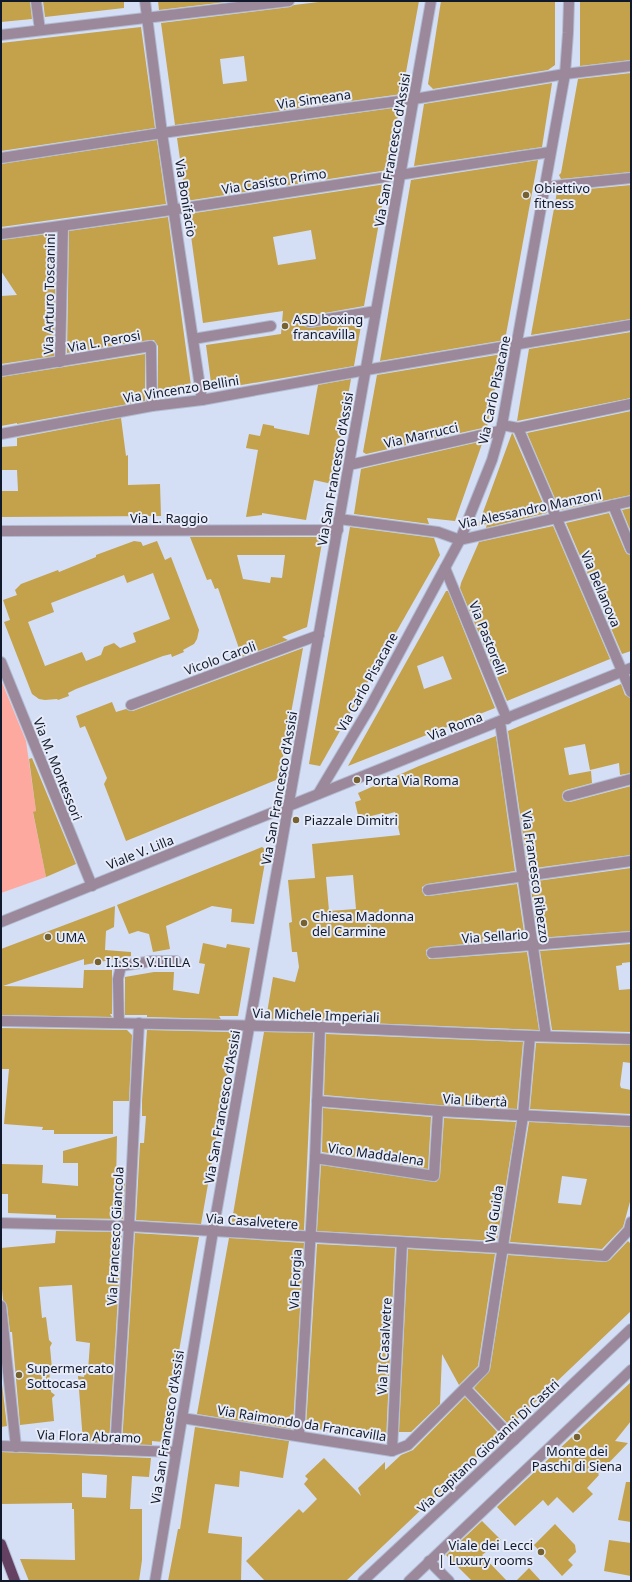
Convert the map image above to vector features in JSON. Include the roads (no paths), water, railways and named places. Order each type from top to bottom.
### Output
[{"type":"main road","points":[[1,1544],[15,1581]]},
{"type":"street","points":[[36,1],[40,30]]},
{"type":"street","name":"Via Bonifacio","points":[[146,1],[162,133],[175,210],[202,400]]},
{"type":"street","points":[[1,35],[289,1]]},
{"type":"street","name":"Via San Francesco d'Assisi","points":[[155,1581],[213,1231],[431,1]]},
{"type":"street","name":"Via Carlo Pisacane","points":[[318,794],[370,707],[460,540],[492,460],[501,428],[517,344],[565,74],[569,1]]},
{"type":"street","name":"Via Simeana","points":[[1,158],[162,133],[414,99],[565,74],[631,66]]},
{"type":"street","name":"Via Casisto Primo","points":[[1,234],[175,210],[550,152]]},
{"type":"street","points":[[544,187],[631,178]]},
{"type":"street","name":"Via Arturo Toscanini","points":[[60,362],[63,226]]},
{"type":"street","points":[[309,322],[376,311]]},
{"type":"street","name":"Via Vincenzo Bellini","points":[[1,434],[152,406],[202,400],[366,370],[631,325]]},
{"type":"street","points":[[193,339],[271,326]]},
{"type":"street","name":"Via L. Perosi","points":[[1,372],[151,346],[152,406]]},
{"type":"street","name":"Via Marrucci","points":[[349,465],[501,428],[518,428],[631,404]]},
{"type":"street","name":"Via Bellanova","points":[[518,428],[556,517],[627,670],[631,692]]},
{"type":"street","name":"Via Alessandro Manzoni","points":[[340,519],[438,532],[460,540],[556,517],[631,502]]},
{"type":"street","points":[[613,505],[631,550]]},
{"type":"street","name":"Via L. Raggio","points":[[1,531],[338,530]]},
{"type":"street","name":"Via Pastorelli","points":[[445,568],[504,720]]},
{"type":"street","name":"Vicolo Caroli","points":[[131,705],[319,635]]},
{"type":"street","name":"Via M. Montessori","points":[[1,662],[92,886]]},
{"type":"street","name":"Via Roma","points":[[289,807],[627,670]]},
{"type":"street","name":"Via Francesco Ribezzo","points":[[504,720],[522,877],[546,1036]]},
{"type":"street","points":[[568,796],[631,779]]},
{"type":"street","name":"Viale V. Lilla","points":[[1,922],[289,807]]},
{"type":"street","points":[[428,890],[631,862]]},
{"type":"street","name":"Via Sellario","points":[[432,953],[631,937]]},
{"type":"street","points":[[119,1023],[118,979],[120,966],[152,961],[176,960]]},
{"type":"street","name":"Via Michele Imperiali","points":[[1,1021],[320,1027],[530,1036],[631,1038]]},
{"type":"street","name":"Via Francesco Giancola","points":[[115,1450],[129,1226],[139,1023]]},
{"type":"street","name":"Via Forgia","points":[[299,1436],[311,1237],[320,1027]]},
{"type":"street","name":"Via Guida","points":[[465,1388],[484,1369],[523,1116],[530,1036]]},
{"type":"street","name":"Via Libertà","points":[[317,1101],[438,1111],[631,1121]]},
{"type":"street","name":"Vico Maddalena","points":[[315,1158],[434,1176],[438,1111]]},
{"type":"street","name":"Via Casalvetere","points":[[1,1223],[129,1226],[502,1248],[605,1256],[629,1230],[631,1222]]},
{"type":"street","name":"Via II Casalvetre","points":[[392,1450],[402,1243]]},
{"type":"street","points":[[1,1306],[16,1446]]},
{"type":"street","name":"Via Capitano Giovanni Di Castri","points":[[363,1581],[631,1329]]},
{"type":"street","points":[[409,1581],[631,1370]]},
{"type":"street","points":[[465,1388],[514,1440]]},
{"type":"street","name":"Via Raimondo da Francavilla","points":[[182,1418],[392,1450],[408,1445],[465,1388]]},
{"type":"street","name":"Via Flora Abramo","points":[[1,1446],[176,1452]]},
{"type":"street","points":[[429,1561],[449,1581]]},
{"type":"place","name":"Obiettivo fitness","points":[[526,195]]},
{"type":"place","name":"ASD boxing francavilla","points":[[285,326]]},
{"type":"place","name":"Porta Via Roma","points":[[357,780]]},
{"type":"place","name":"Piazzale Dimitri","points":[[296,820]]},
{"type":"place","name":"Chiesa Madonna del Carmine","points":[[304,923]]},
{"type":"place","name":"UMA","points":[[48,937]]},
{"type":"place","name":"I.I.S.S. V.LILLA","points":[[98,962]]},
{"type":"place","name":"Supermercato Sottocasa","points":[[19,1375]]},
{"type":"place","name":"Monte dei Paschi di Siena","points":[[577,1437]]},
{"type":"place","name":"Viale dei Lecci | Luxury rooms","points":[[541,1552]]}]
